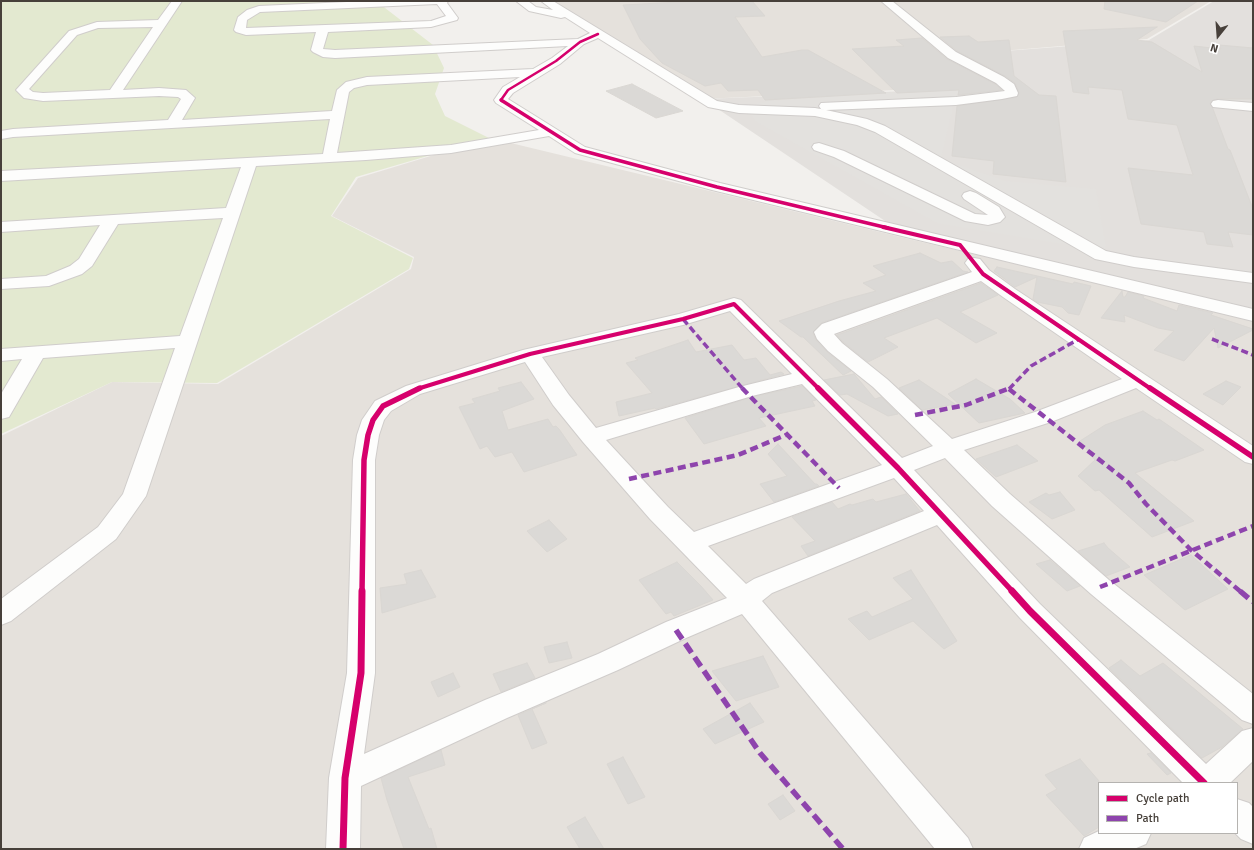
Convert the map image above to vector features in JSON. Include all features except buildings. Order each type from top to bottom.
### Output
[{"type":"street","points":[[114,94],[177,1]]},
{"type":"street","points":[[442,1],[453,18],[432,24],[246,32],[240,30],[242,19],[251,12],[259,9],[442,1]]},
{"type":"street","points":[[521,1],[533,10],[568,16]]},
{"type":"street","points":[[546,1],[568,16],[713,104],[739,109],[775,110],[837,116],[870,125],[1101,255],[1134,262],[1253,278]]},
{"type":"street","points":[[775,110],[858,104],[956,101],[1012,93],[1010,87],[1000,80],[952,55],[886,1]]},
{"type":"street","points":[[162,23],[97,25],[73,33],[22,90],[29,95],[43,97],[159,92],[181,93],[188,98],[173,124]]},
{"type":"street","points":[[323,29],[317,50],[323,53],[335,54],[580,42]]},
{"type":"street","points":[[598,34],[580,42],[556,60],[508,90],[501,100],[580,150],[717,187],[1253,315]]},
{"type":"street","points":[[329,158],[343,90],[350,85],[367,81],[536,72]]},
{"type":"street","points":[[1218,104],[1253,107]]},
{"type":"street","points":[[775,110],[786,122],[834,127],[863,138]]},
{"type":"street","points":[[1,135],[13,133],[338,115]]},
{"type":"street","points":[[1,176],[329,158],[451,149],[550,132]]},
{"type":"street","points":[[819,147],[840,154],[971,218],[988,220],[997,217],[993,210],[985,204],[909,162]]},
{"type":"street","points":[[1,614],[107,533],[134,496],[250,162]]},
{"type":"street","points":[[1,227],[233,212]]},
{"type":"street","points":[[1,284],[49,281],[76,270],[86,262],[112,220]]},
{"type":"street","points":[[960,245],[983,274],[1136,380],[1253,457]]},
{"type":"street","points":[[983,274],[829,328],[824,332],[824,335],[827,340],[880,383],[915,415],[1001,500],[1100,587],[1253,711]]},
{"type":"street","points":[[343,849],[345,778],[361,674],[364,460],[368,435],[373,420],[383,406],[413,390],[530,354],[683,318],[734,304],[805,377],[898,468],[1030,612],[1203,782]]},
{"type":"street","points":[[1,356],[189,341]]},
{"type":"street","points":[[1,412],[36,353]]},
{"type":"street","points":[[530,354],[561,400],[591,437],[659,512],[747,601],[956,849]]},
{"type":"street","points":[[591,437],[746,391],[805,377]]},
{"type":"street","points":[[691,543],[839,488],[898,468],[948,448],[1043,417],[1136,380]]},
{"type":"street","points":[[345,778],[496,709],[608,662],[676,630],[747,601],[754,592],[763,586],[940,514]]},
{"type":"street","points":[[1209,782],[1253,741]]},
{"type":"street","points":[[1238,815],[1253,828]]},
{"type":"street","points":[[1096,849],[1132,834]]},
{"type":"shaded area","points":[[547,1],[1211,1],[1147,39],[952,55],[1003,85],[703,99]]},
{"type":"shaded area","points":[[1214,1],[1253,1],[1253,319],[912,239],[703,99],[1009,87],[952,55],[1149,40]]},
{"type":"shaded area","points":[[1003,85],[1023,95],[954,102],[941,159],[1005,181],[1096,189],[1106,248],[1057,243],[937,223],[755,121],[745,106],[769,101]]},
{"type":"shaded area","points":[[490,138],[913,240],[1253,319],[1253,849],[1,849],[1,436],[112,382],[218,384],[411,269],[414,257],[332,216],[358,178]]},
{"type":"green space","points":[[1,1],[376,1],[433,45],[444,68],[435,94],[445,116],[489,138],[356,177],[331,216],[413,258],[409,269],[217,383],[112,382],[1,434]]},
{"type":"marked path","points":[[683,319],[729,374],[839,488]]},
{"type":"marked path","points":[[915,415],[966,405],[1009,389],[1031,366],[1079,339]]},
{"type":"marked path","points":[[1212,339],[1253,355]]},
{"type":"marked path","points":[[1009,389],[1129,483],[1146,504],[1191,550],[1253,602]]},
{"type":"marked path","points":[[629,479],[738,455],[788,434]]},
{"type":"marked path","points":[[1100,587],[1253,526]]},
{"type":"marked path","points":[[676,630],[760,753],[843,849]]},
{"type":"cycle path","points":[[598,34],[580,42],[556,61],[508,90],[501,100],[580,150],[717,187],[960,245],[983,274],[1009,293],[1253,457]]},
{"type":"cycle path","points":[[343,849],[345,778],[361,673],[364,460],[368,435],[373,420],[383,406],[413,390],[530,354],[683,319],[734,304],[898,468],[1030,611],[1203,782]]}]
